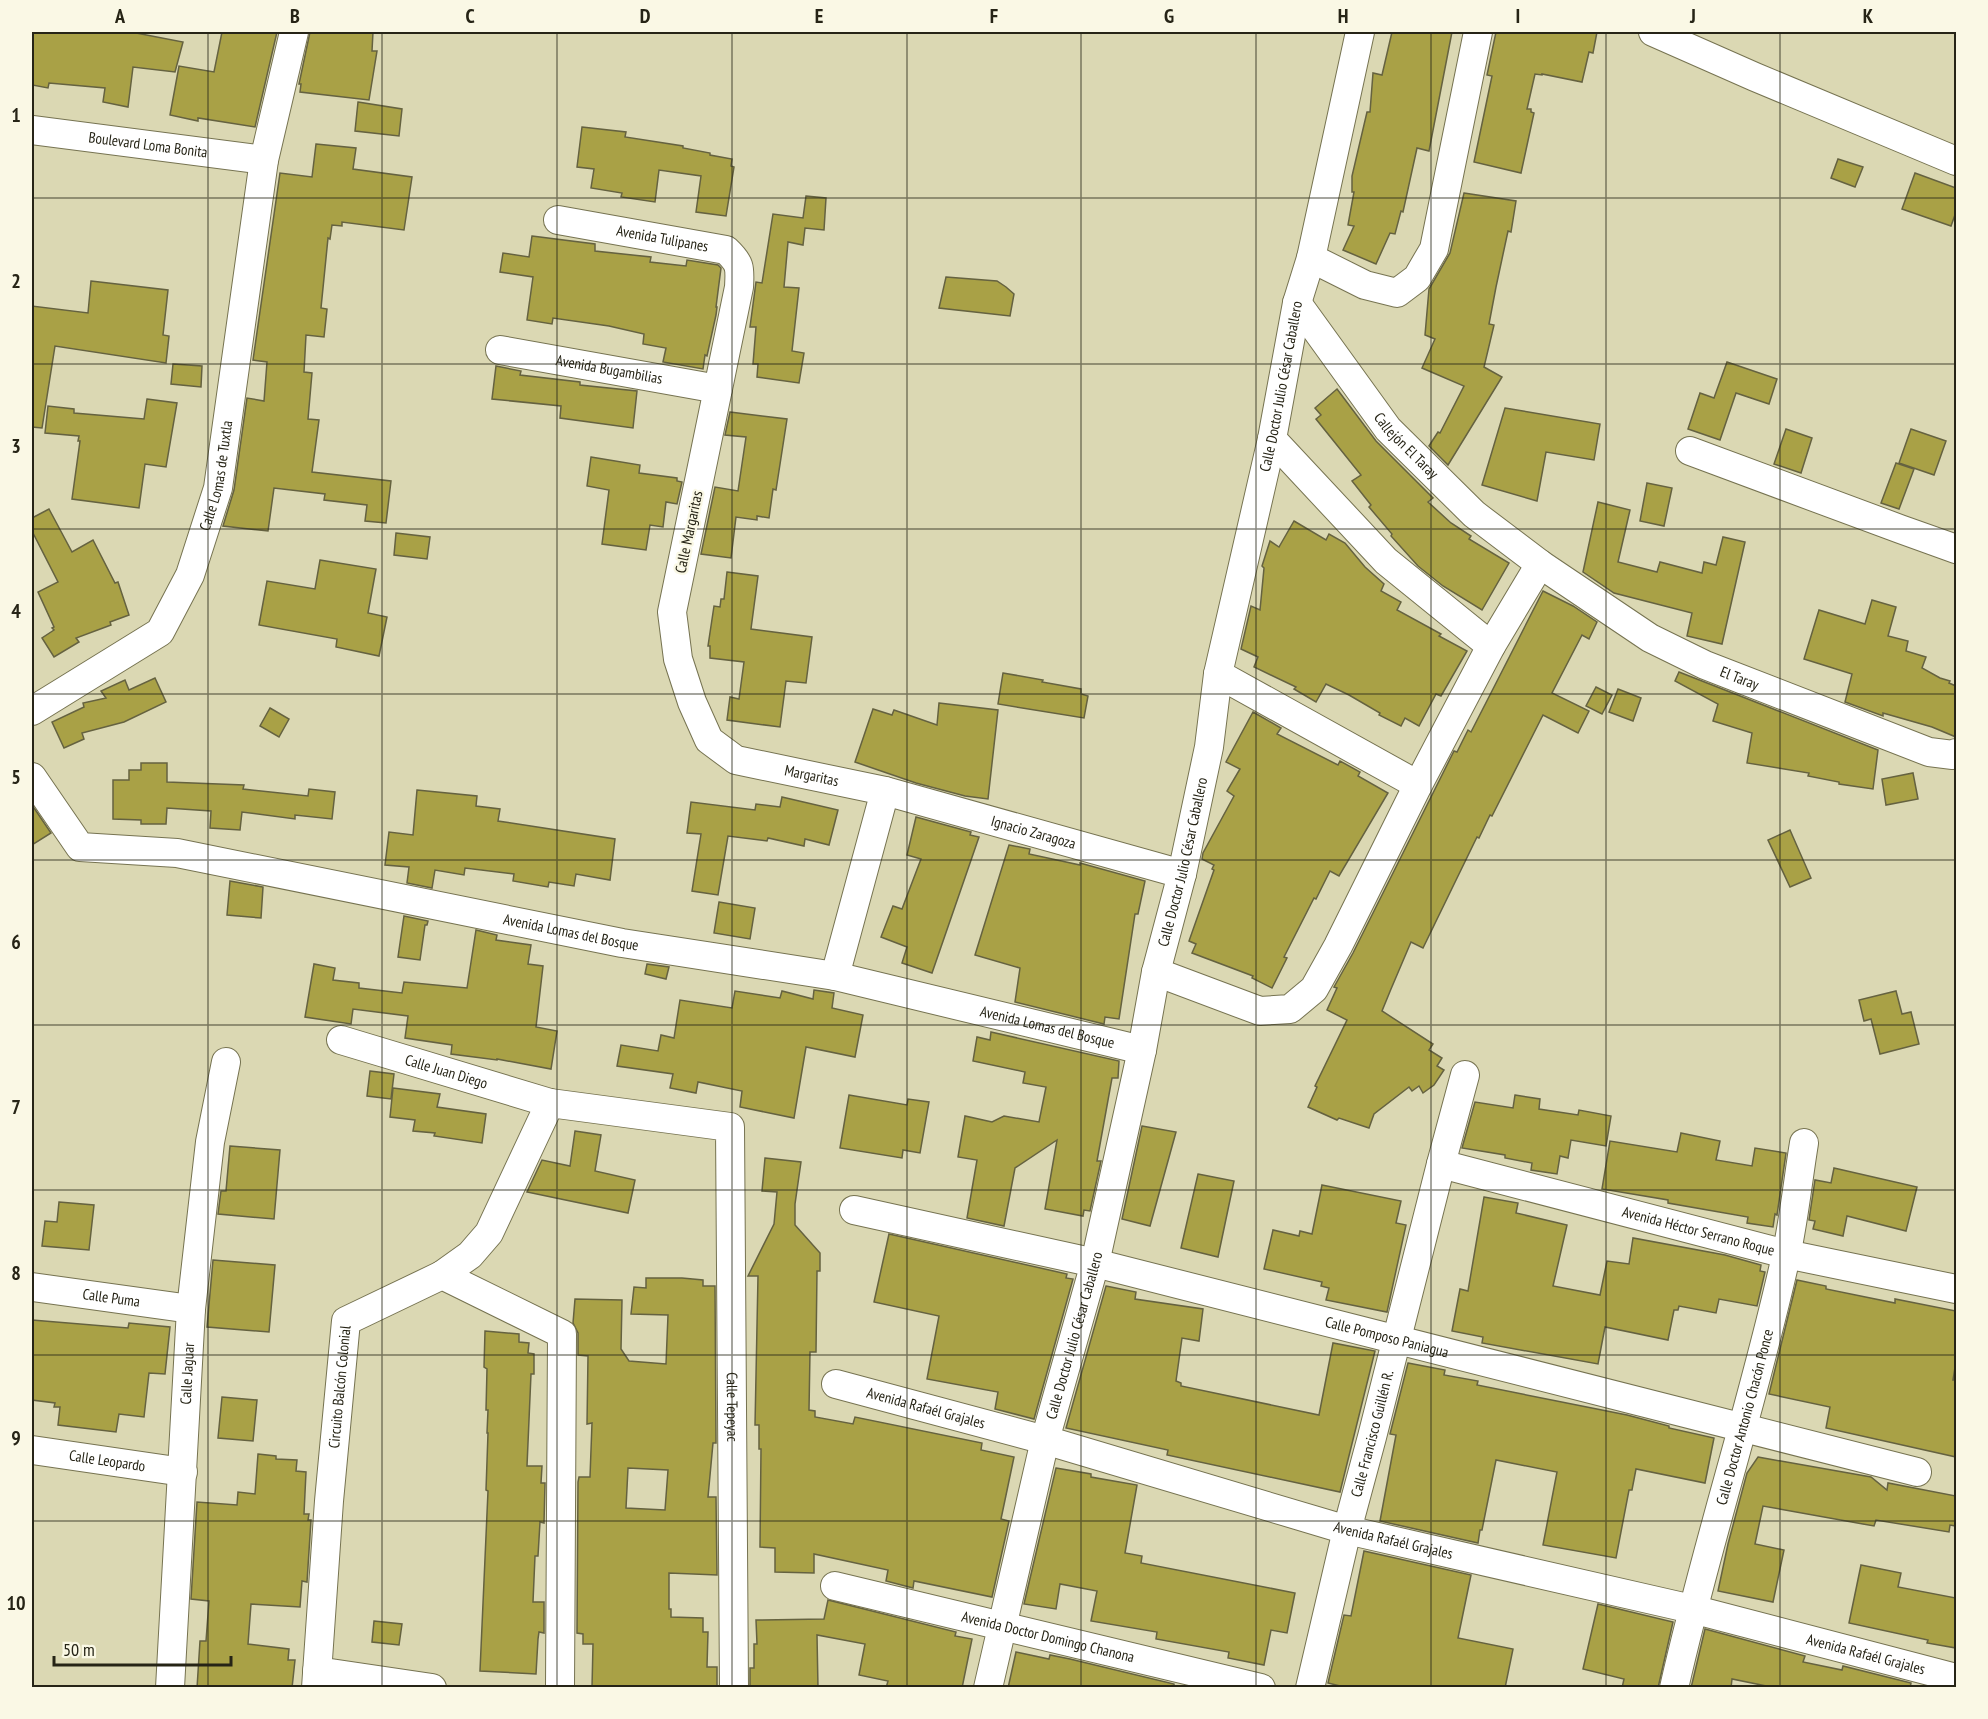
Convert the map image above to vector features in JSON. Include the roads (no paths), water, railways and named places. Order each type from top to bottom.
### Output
[{"type":"street","name":"Calle Lomas de Tuxtla","points":[[32,711],[160,632],[190,575],[218,488],[264,160],[294,32]]},
{"type":"street","name":"Calle Doctor Julio César Caballero","points":[[988,1688],[1045,1440],[1095,1263],[1142,1050],[1156,972],[1182,874],[1209,747],[1218,674],[1272,439],[1297,303],[1311,258],[1360,32]]},
{"type":"street","points":[[1311,258],[1365,285],[1397,293],[1417,278],[1434,249],[1478,32]]},
{"type":"street","points":[[1653,32],[1956,161]]},
{"type":"street","name":"Boulevard Loma Bonita","points":[[32,130],[264,160]]},
{"type":"street","name":"Avenida Tulipanes","points":[[558,220],[726,250],[736,259],[740,267],[739,287]]},
{"type":"street","name":"Calle Margaritas","points":[[736,760],[709,740],[692,702],[678,659],[672,612],[739,287]]},
{"type":"street","name":"Callejón El Taray","points":[[1297,303],[1388,429],[1474,514],[1540,564]]},
{"type":"street","name":"Avenida Bugambilias","points":[[500,350],[718,389]]},
{"type":"street","points":[[1272,439],[1386,561],[1491,646]]},
{"type":"street","points":[[1690,451],[1956,549]]},
{"type":"street","points":[[1156,972],[1260,1011],[1290,1008],[1314,989],[1491,646],[1540,564]]},
{"type":"street","name":"El Taray","points":[[1540,564],[1650,638],[1705,665],[1929,752],[1953,755],[1956,753]]},
{"type":"street","points":[[1218,674],[1418,785]]},
{"type":"street","name":"Margaritas","points":[[736,760],[885,791]]},
{"type":"street","name":"Avenida Lomas del Bosque","points":[[32,777],[80,847],[177,852],[622,943],[835,976],[1142,1050]]},
{"type":"street","points":[[835,976],[885,791]]},
{"type":"street","name":"Ignacio Zaragoza","points":[[885,791],[1182,874]]},
{"type":"street","name":"Calle Juan Diego","points":[[341,1040],[550,1103],[730,1127]]},
{"type":"street","name":"Calle Jaguar","points":[[170,1688],[191,1309],[210,1142],[226,1062]]},
{"type":"street","name":"Calle Francisco Guillén R.","points":[[1310,1688],[1395,1340],[1465,1075]]},
{"type":"street","points":[[550,1103],[489,1233],[470,1256],[442,1275],[562,1334],[560,1688]]},
{"type":"street","name":"Calle Tepeyac","points":[[730,1127],[734,1688]]},
{"type":"street","name":"Calle Doctor Antonio Chacón Ponce","points":[[1674,1688],[1692,1609],[1743,1427],[1786,1254],[1804,1143]]},
{"type":"street","name":"Avenida Héctor Serrano Roque","points":[[1441,1164],[1786,1254],[1956,1289]]},
{"type":"street","name":"Calle Pomposo Paniagua","points":[[854,1210],[1095,1263],[1917,1472]]},
{"type":"street","name":"Circuito Balcón Colonial","points":[[317,1679],[329,1501],[346,1322],[442,1275]]},
{"type":"street","name":"Calle Puma","points":[[32,1287],[191,1309]]},
{"type":"street","name":"Avenida Rafaél Grajales","points":[[836,1384],[1045,1440],[1347,1530],[1692,1609],[1956,1678]]},
{"type":"street","name":"Calle Leopardo","points":[[32,1450],[183,1472]]},
{"type":"street","name":"Avenida Doctor Domingo Chanona","points":[[835,1586],[1261,1688]]},
{"type":"street","points":[[317,1679],[432,1688]]}]
